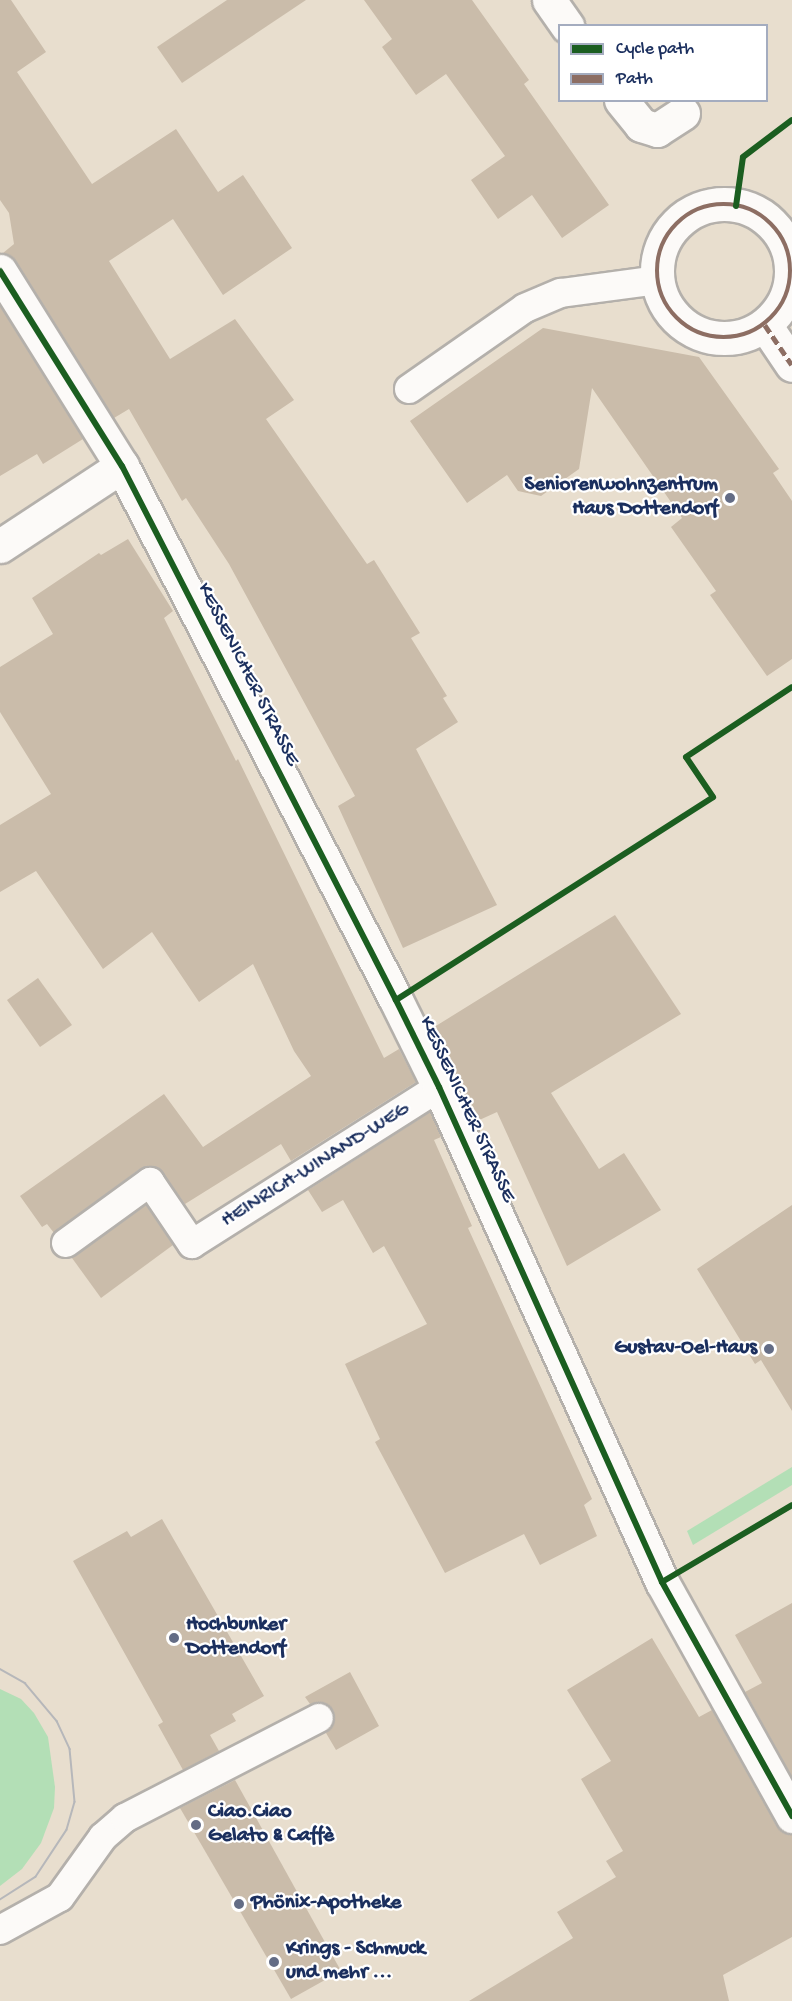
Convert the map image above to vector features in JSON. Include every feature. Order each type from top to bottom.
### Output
[{"type":"street","points":[[549,0],[566,24]]},
{"type":"street","points":[[623,102],[641,125],[657,130],[683,113]]},
{"type":"street","points":[[726,204],[741,207],[773,226],[786,245],[791,265],[789,287],[781,306],[765,325],[747,335],[721,339],[695,333],[666,306],[657,280],[659,253],[676,223],[698,209],[726,204]]},
{"type":"street","name":"KESSENICHER STRASSE","points":[[0,271],[122,466],[440,1087],[662,1582],[792,1816]]},
{"type":"street","points":[[765,325],[792,365]]},
{"type":"street","points":[[0,546],[122,466]]},
{"type":"lane","points":[[409,389],[525,308],[561,293],[657,280]]},
{"type":"lane","name":"HEINRICH-WINAND-WEG","points":[[66,1242],[150,1182],[192,1244],[440,1087]]},
{"type":"lane","points":[[0,1930],[60,1897],[103,1837],[125,1818],[319,1718]]},
{"type":"green space","points":[[792,1467],[792,1485],[693,1545],[687,1531]]},
{"type":"green space","points":[[0,1689],[21,1699],[34,1713],[48,1737],[55,1787],[54,1808],[41,1843],[22,1869],[0,1886]]},
{"type":"building","points":[[0,0],[11,0],[46,52],[17,72],[92,184],[176,129],[218,192],[243,175],[292,248],[223,295],[173,219],[109,261],[170,359],[235,319],[294,400],[266,419],[367,564],[374,560],[420,633],[411,638],[447,696],[443,698],[458,722],[416,749],[497,905],[403,948],[338,806],[355,796],[229,564],[186,498],[182,501],[129,409],[114,418],[16,261],[3,253],[14,244],[9,213],[0,200]]},
{"type":"building","points":[[227,0],[306,0],[182,83],[157,47]]},
{"type":"building","points":[[364,0],[472,0],[529,80],[524,84],[609,205],[562,238],[532,195],[498,219],[471,180],[505,156],[446,74],[416,95],[382,47],[392,39]]},
{"type":"building","points":[[0,306],[83,439],[43,464],[37,454],[0,476]]},
{"type":"building","name":"Seniorenwohnzentrum Haus Dottendorf","points":[[543,328],[699,357],[779,469],[773,473],[792,501],[792,659],[767,676],[710,595],[716,591],[671,527],[682,518],[592,388],[579,469],[541,496],[518,491],[507,475],[467,503],[410,421]]},
{"type":"building","points":[[128,539],[173,611],[164,618],[236,761],[238,759],[384,1058],[399,1049],[416,1082],[291,1161],[281,1144],[185,1204],[158,1167],[141,1168],[54,1233],[47,1224],[42,1227],[20,1196],[164,1094],[203,1147],[311,1076],[294,1051],[253,964],[199,1002],[152,932],[103,969],[36,871],[0,892],[0,825],[51,794],[0,712],[0,667],[53,634],[32,598],[99,553],[101,555]]},
{"type":"building","points":[[615,915],[681,1014],[551,1093],[599,1169],[624,1153],[661,1210],[567,1266],[497,1112],[475,1122],[431,1029]]},
{"type":"building","points":[[38,978],[72,1025],[40,1047],[7,1000]]},
{"type":"building","points":[[430,1112],[441,1137],[434,1140],[472,1226],[468,1228],[592,1499],[584,1505],[597,1536],[540,1565],[524,1534],[445,1573],[375,1442],[380,1439],[345,1364],[427,1324],[384,1246],[373,1253],[343,1200],[322,1212],[308,1190]]},
{"type":"building","points":[[146,1205],[173,1245],[101,1298],[72,1258]]},
{"type":"building","points":[[792,1205],[792,1411],[761,1360],[755,1364],[697,1269]]},
{"type":"building","name":"Hochbunker Dottendorf","points":[[162,1519],[264,1696],[232,1714],[236,1721],[210,1735],[219,1751],[183,1770],[158,1725],[163,1722],[73,1561],[127,1531],[131,1537]]},
{"type":"building","points":[[792,1603],[792,1777],[745,1692],[762,1683],[735,1635]]},
{"type":"building","points":[[652,1638],[699,1717],[712,1710],[776,1825],[792,1835],[792,1937],[723,1975],[729,2001],[469,2001],[573,1938],[557,1912],[616,1877],[606,1861],[623,1851],[581,1779],[611,1761],[567,1690]]},
{"type":"building","points":[[350,1672],[379,1726],[336,1750],[326,1733],[335,1719],[333,1710],[320,1702],[310,1704],[305,1697]]},
{"type":"building","points":[[235,1780],[341,1971],[291,1999],[180,1808]]},
{"type":"tram line","points":[[0,1669],[25,1683],[57,1721],[70,1749],[75,1802],[67,1830],[36,1877],[0,1900]]},
{"type":"marked path","points":[[724,204],[750,209],[771,224],[786,245],[791,271],[786,297],[771,318],[750,333],[724,338],[698,333],[677,318],[662,297],[657,271],[662,245],[677,224],[698,209],[724,204]]},
{"type":"marked path","points":[[765,325],[792,365]]},
{"type":"cycle path","points":[[736,206],[743,157],[792,120]]},
{"type":"cycle path","points":[[0,271],[122,466],[396,1000],[439,1087],[662,1582],[792,1816]]},
{"type":"cycle path","points":[[396,1000],[713,797],[686,757],[792,687]]},
{"type":"cycle path","points":[[662,1582],[792,1505]]},
{"type":"place","name":"Seniorenwohnzentrum Haus Dottendorf","points":[[730,498]]},
{"type":"place","name":"Gustav-Oel-Haus","points":[[769,1349]]},
{"type":"place","name":"Hochbunker Dottendorf","points":[[174,1638]]},
{"type":"place","name":"Ciao.Ciao Gelato & Caffè","points":[[196,1825]]},
{"type":"place","name":"Phönix-Apotheke","points":[[239,1904]]},
{"type":"place","name":"Krings - Schmuck und mehr ...","points":[[274,1962]]}]
